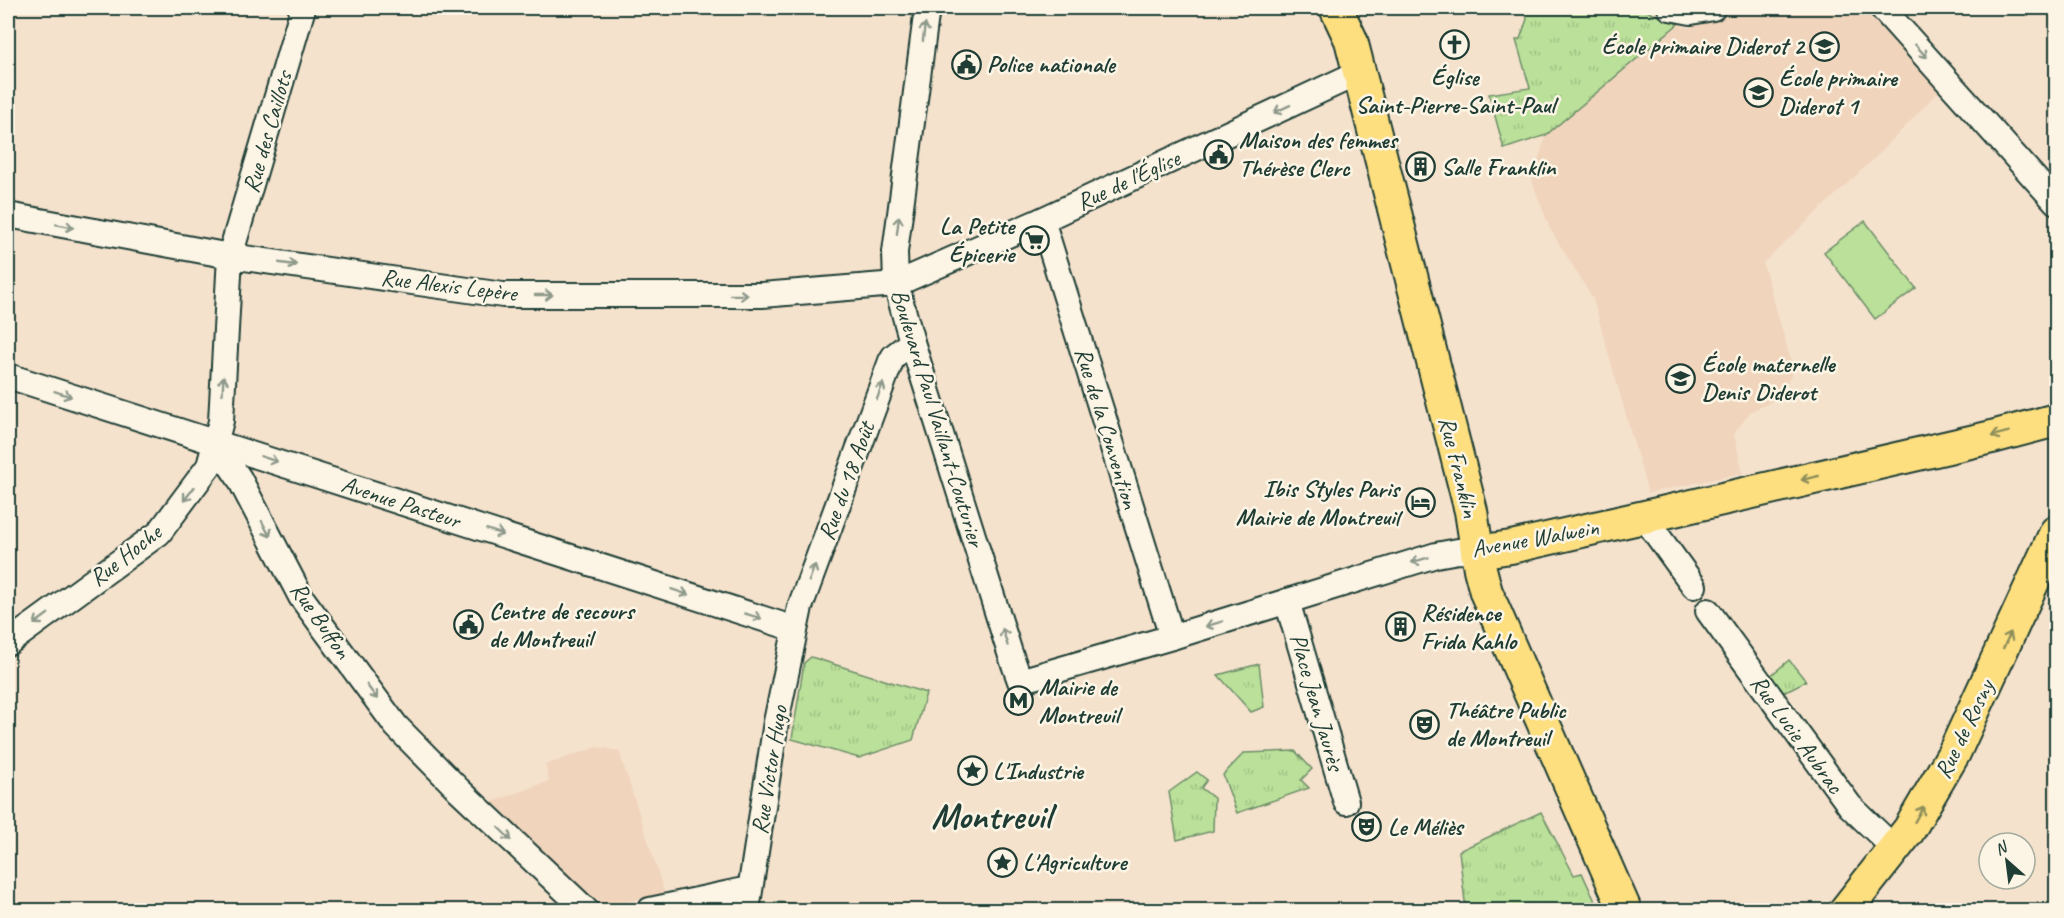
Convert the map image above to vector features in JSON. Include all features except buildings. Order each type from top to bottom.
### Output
[{"type":"main road","name":"Rue Franklin","points":[[1336,8],[1351,40],[1471,511],[1486,592],[1625,910]]},
{"type":"main road","name":"Avenue Walwein","points":[[1477,552],[1511,547],[1644,517],[1992,437],[2056,420]]},
{"type":"main road","name":"Rue de Rosny","points":[[1846,910],[1910,830],[1954,753],[2056,532]]},
{"type":"street","name":"Rue des Caillots","points":[[230,256],[303,8]]},
{"type":"street","name":"Boulevard Paul Vaillant-Couturier","points":[[927,8],[895,252],[896,284],[912,342],[1020,681]]},
{"type":"street","points":[[1670,8],[1691,12],[1713,8]]},
{"type":"street","points":[[1882,8],[2056,201]]},
{"type":"street","name":"Rue de l'Église","points":[[896,284],[1042,220],[1358,74]]},
{"type":"street","name":"Rue Alexis Lepère","points":[[8,215],[230,256],[503,295],[762,295],[896,284]]},
{"type":"street","name":"Rue de la Convention","points":[[1042,220],[1172,637]]},
{"type":"street","points":[[215,442],[222,421],[230,256]]},
{"type":"street","name":"Rue du 18 Août","points":[[795,629],[800,607],[891,361],[912,342]]},
{"type":"street","name":"Avenue Pasteur","points":[[8,376],[795,629]]},
{"type":"street","name":"Rue Hoche","points":[[8,643],[159,533],[209,466],[215,442]]},
{"type":"street","name":"Rue Buffon","points":[[215,442],[239,478],[301,597],[396,726],[459,790],[585,910]]},
{"type":"street","points":[[1644,517],[1694,586]]},
{"type":"street","name":"Avenue Walwein","points":[[1020,681],[1172,637],[1436,555],[1458,551],[1477,552]]},
{"type":"street","name":"Place Jean Jaurès","points":[[1287,601],[1346,802]]},
{"type":"street","name":"Rue Lucie Aubrac","points":[[1708,612],[1850,806],[1895,849]]},
{"type":"street","name":"Rue Victor Hugo","points":[[748,900],[776,722],[795,629]]},
{"type":"street","points":[[650,910],[748,900]]},
{"type":"shaded area","points":[[1745,8],[1863,8],[1940,90],[1880,153],[1763,263],[1794,371],[1778,398],[1750,412],[1734,434],[1743,473],[1648,493],[1593,299],[1550,229],[1532,181],[1546,135],[1678,24],[1688,28]]},
{"type":"shaded area","points":[[597,747],[619,751],[665,894],[600,907],[489,803],[549,781],[545,765]]},
{"type":"green space","points":[[1524,8],[1640,8],[1678,24],[1546,135],[1504,149],[1489,94],[1530,88],[1516,40],[1520,39],[1527,19]]},
{"type":"green space","points":[[1865,221],[1916,288],[1875,319],[1824,252]]},
{"type":"green space","points":[[811,657],[926,693],[913,740],[859,758],[792,739],[804,663]]},
{"type":"green space","points":[[1789,660],[1806,681],[1782,693],[1769,677]]},
{"type":"green space","points":[[1259,664],[1264,707],[1251,712],[1218,675]]},
{"type":"green space","points":[[1295,751],[1312,769],[1301,780],[1309,788],[1237,813],[1223,775],[1244,753]]},
{"type":"green space","points":[[1197,772],[1207,780],[1201,788],[1214,798],[1213,831],[1177,840],[1169,792]]},
{"type":"green space","points":[[1541,812],[1574,875],[1582,873],[1599,910],[1466,910],[1459,851]]},
{"type":"green space","points":[[775,902],[884,910],[773,910]]},
{"type":"place","name":"Église Saint-Pierre-Saint-Paul","points":[[1455,44]]},
{"type":"place","name":"École primaire Diderot 2","points":[[1825,46]]},
{"type":"place","name":"Police nationale","points":[[966,64]]},
{"type":"place","name":"École primaire Diderot 1","points":[[1758,92]]},
{"type":"place","name":"Maison des femmes Thérèse Clerc","points":[[1218,154]]},
{"type":"place","name":"Salle Franklin","points":[[1420,167]]},
{"type":"place","name":"La Petite Épicerie","points":[[1035,240]]},
{"type":"place","name":"École maternelle Denis Diderot","points":[[1681,378]]},
{"type":"place","name":"Ibis Styles Paris Mairie de Montreuil","points":[[1420,503]]},
{"type":"place","name":"Centre de secours de Montreuil","points":[[468,625]]},
{"type":"place","name":"Résidence Frida Kahlo","points":[[1400,627]]},
{"type":"place","name":"Mairie de Montreuil","points":[[1018,701]]},
{"type":"place","name":"Théâtre Public de Montreuil","points":[[1425,724]]},
{"type":"place","name":"L'Industrie","points":[[972,771]]},
{"type":"place","name":"Le Méliès","points":[[1367,827]]},
{"type":"place","name":"L'Agriculture","points":[[1002,862]]},
{"type":"district","name":"Montreuil","points":[[991,815]]}]
